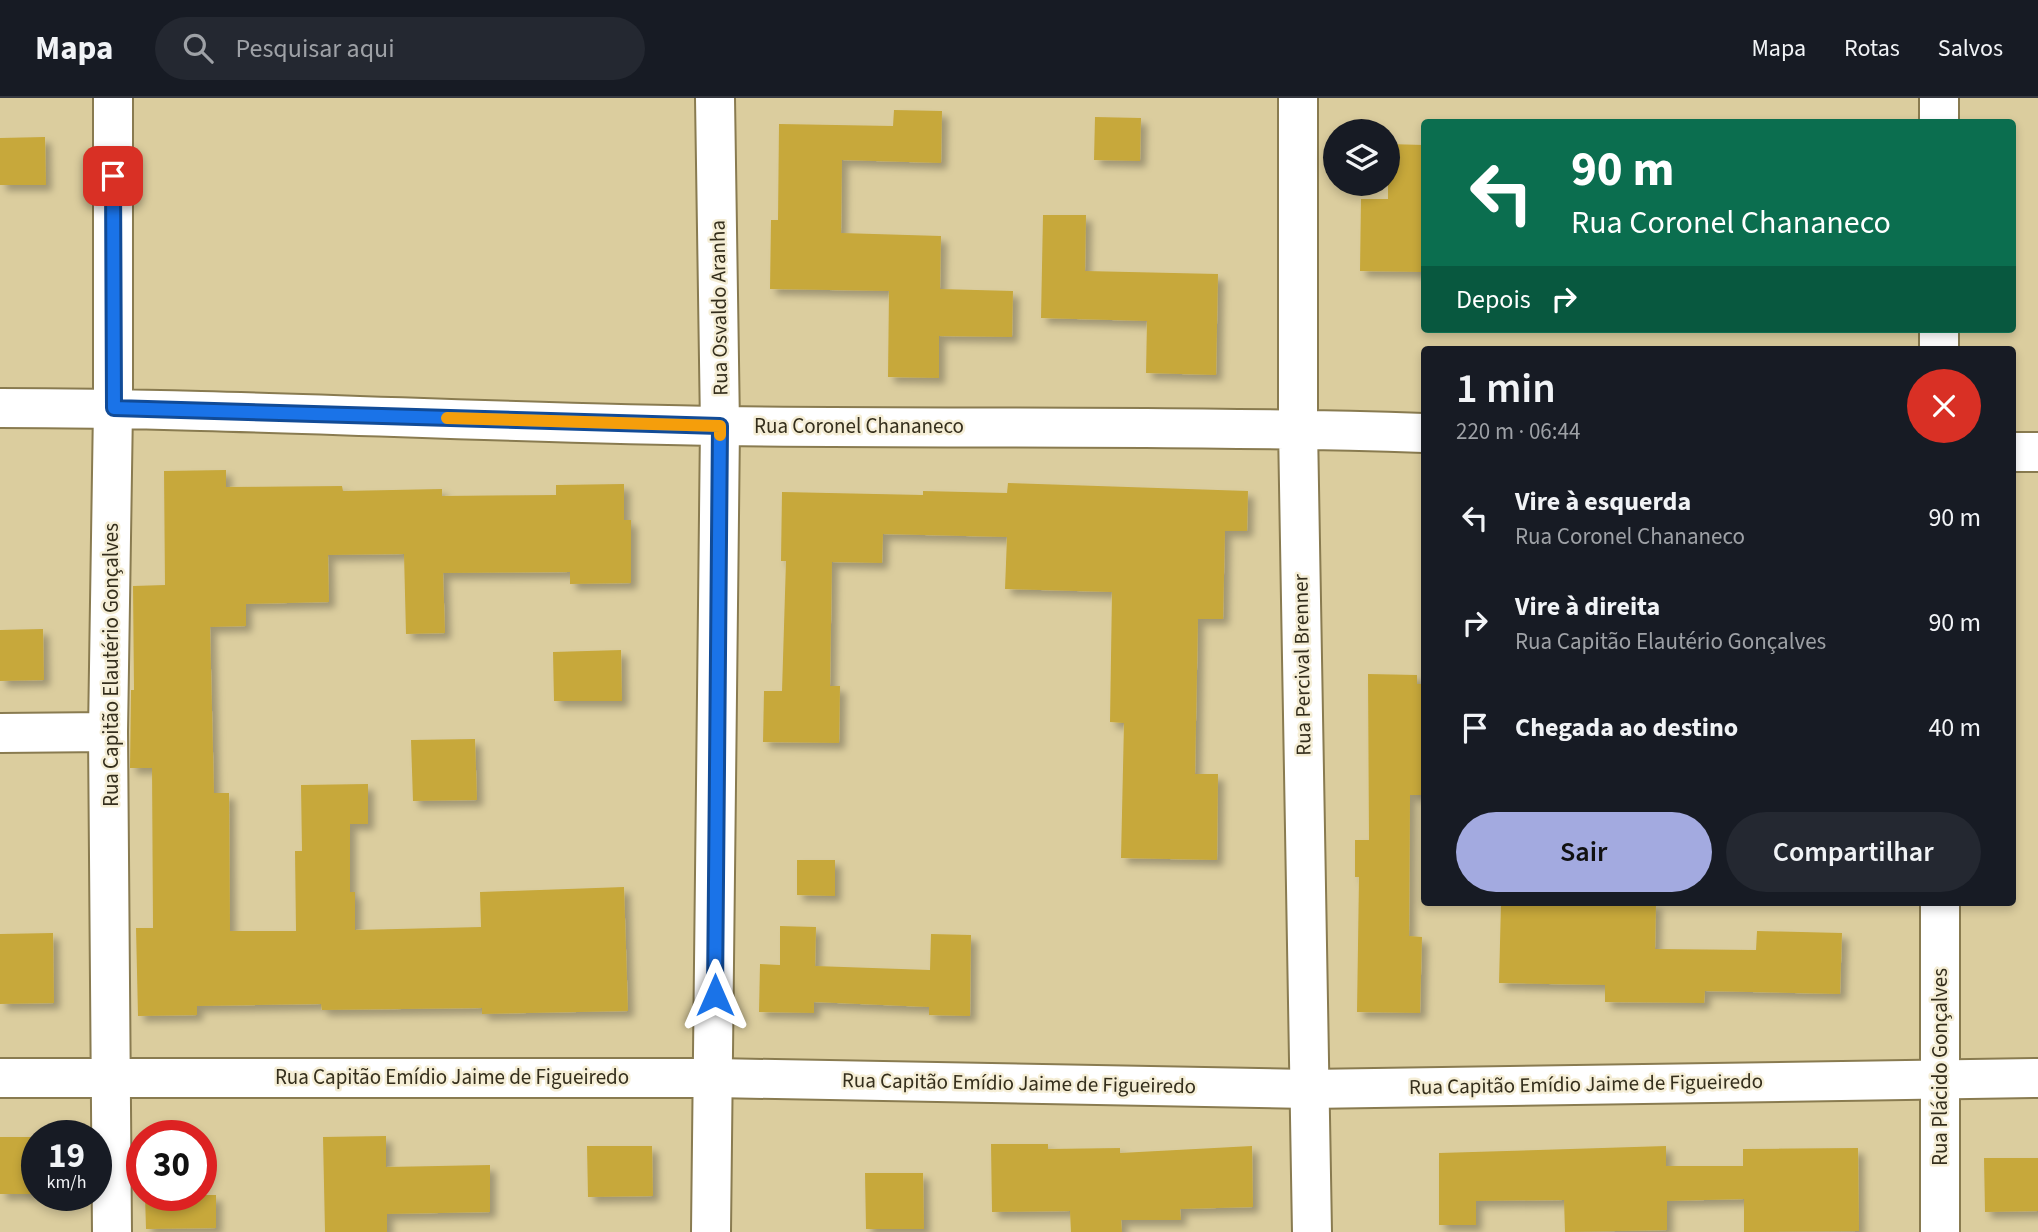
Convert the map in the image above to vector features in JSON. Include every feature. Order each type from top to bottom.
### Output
[{"type":"street","name":"Rua Capitão Elautério Gonçalves","points":[[112,1232],[113,1077],[108,732],[114,408],[113,98]]},
{"type":"street","name":"Rua Osvaldo Aranha","points":[[711,1232],[715,1078],[720,426],[715,98]]},
{"type":"street","name":"Rua Percival Brenner","points":[[1298,98],[1298,428],[1312,1232]]},
{"type":"street","points":[[1939,98],[1939,119]]},
{"type":"street","name":"Rua Coronel Chananeco","points":[[0,408],[114,408],[720,426],[1298,428],[1421,433]]},
{"type":"street","points":[[2016,452],[2038,452]]},
{"type":"street","points":[[0,733],[108,732]]},
{"type":"street","name":"Rua Plácido Gonçalves","points":[[1940,906],[1940,1232]]},
{"type":"street","name":"Rua Capitão Emídio Jaime de Figueiredo","points":[[0,1078],[715,1078],[1308,1088],[1941,1077],[2038,1078]]},
{"type":"building","points":[[894,110],[942,111],[941,163],[842,160],[841,233],[941,236],[940,289],[1013,291],[1012,337],[939,336],[939,378],[888,377],[889,291],[770,289],[771,220],[778,220],[779,124],[893,126]]},
{"type":"building","points":[[1095,117],[1141,118],[1140,161],[1094,160]]},
{"type":"building","points":[[45,137],[46,185],[0,185],[0,138]]},
{"type":"building","points":[[1400,144],[1421,145],[1421,272],[1360,271],[1361,199],[1400,196]]},
{"type":"building","points":[[1043,215],[1086,215],[1085,271],[1218,274],[1216,375],[1146,373],[1147,321],[1041,318]]},
{"type":"building","points":[[226,470],[226,487],[342,486],[343,491],[442,489],[442,496],[556,495],[556,485],[624,484],[624,520],[631,520],[631,583],[570,584],[570,572],[443,573],[445,633],[406,634],[404,554],[328,555],[329,602],[246,604],[246,626],[210,627],[214,793],[229,793],[230,931],[296,931],[295,851],[302,851],[301,785],[368,784],[368,824],[350,824],[350,892],[355,892],[355,930],[481,927],[480,892],[624,887],[628,1011],[482,1014],[482,1008],[322,1010],[321,1004],[197,1006],[197,1015],[138,1016],[136,928],[153,928],[152,768],[130,768],[131,690],[134,690],[133,586],[165,585],[164,471]]},
{"type":"building","points":[[1008,483],[1248,491],[1247,531],[1225,531],[1223,619],[1198,619],[1195,774],[1218,774],[1217,860],[1121,858],[1124,723],[1110,722],[1112,592],[1005,589],[1007,537],[883,534],[882,563],[832,562],[830,686],[840,686],[839,743],[763,742],[764,691],[782,691],[786,561],[781,561],[782,492],[923,495],[923,491],[1007,493]]},
{"type":"building","points":[[43,629],[44,680],[0,681],[0,630]]},
{"type":"building","points":[[621,650],[622,701],[554,701],[553,652]]},
{"type":"building","points":[[1368,674],[1417,675],[1417,684],[1421,684],[1421,795],[1410,795],[1409,936],[1422,937],[1420,1013],[1357,1012],[1359,877],[1355,877],[1355,840],[1369,840]]},
{"type":"building","points":[[475,739],[477,800],[413,801],[411,740]]},
{"type":"building","points":[[797,860],[835,860],[835,896],[797,895]]},
{"type":"building","points":[[1501,906],[1656,906],[1655,949],[1756,950],[1757,931],[1842,933],[1840,994],[1705,991],[1704,1003],[1605,1002],[1605,985],[1499,983]]},
{"type":"building","points":[[780,926],[816,927],[815,966],[930,970],[931,934],[971,935],[970,1016],[929,1015],[929,1007],[814,1002],[814,1013],[759,1012],[760,964],[780,965]]},
{"type":"building","points":[[53,933],[54,1003],[0,1004],[0,934]]},
{"type":"building","points":[[386,1136],[386,1167],[490,1165],[490,1212],[387,1214],[387,1232],[325,1232],[323,1137]]},
{"type":"building","points":[[0,1137],[21,1137],[21,1194],[0,1194]]},
{"type":"building","points":[[991,1144],[1048,1144],[1048,1149],[1120,1148],[1120,1153],[1252,1146],[1253,1207],[1180,1209],[1181,1220],[1121,1220],[1122,1232],[1071,1232],[1070,1211],[992,1212]]},
{"type":"building","points":[[587,1146],[652,1146],[653,1196],[588,1197]]},
{"type":"building","points":[[1666,1146],[1666,1166],[1743,1166],[1743,1149],[1858,1148],[1859,1231],[1744,1232],[1744,1199],[1667,1201],[1667,1230],[1565,1232],[1564,1200],[1476,1201],[1476,1225],[1439,1225],[1439,1153]]},
{"type":"building","points":[[1984,1158],[2038,1158],[2038,1211],[1985,1212]]},
{"type":"building","points":[[865,1173],[923,1173],[924,1229],[866,1229]]},
{"type":"building","points":[[145,1211],[216,1211],[216,1228],[146,1229]]},
{"type":"slow traffic","points":[[447,418],[720,426],[720,435]]},
{"type":"route","points":[[113,176],[114,408],[720,426],[715,995]]}]
